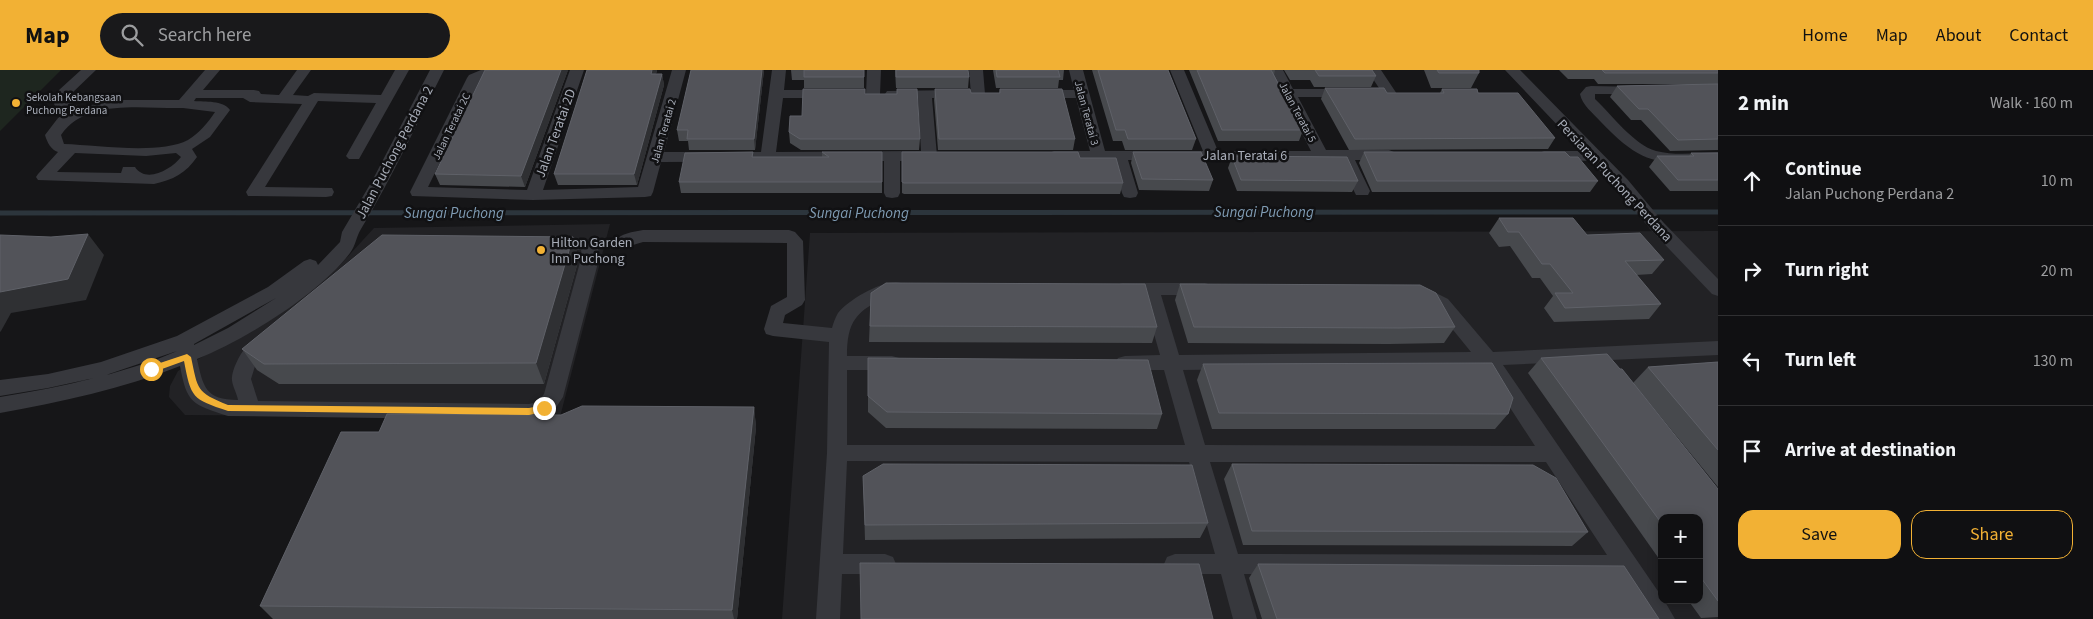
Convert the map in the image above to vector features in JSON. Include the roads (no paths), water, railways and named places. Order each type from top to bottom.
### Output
[{"type":"street","points":[[81,113],[61,104],[64,93],[89,70]]},
{"type":"street","points":[[189,99],[213,70]]},
{"type":"street","points":[[283,100],[304,70]]},
{"type":"street","points":[[354,156],[402,70]]},
{"type":"street","name":"Jalan Puchong Perdana 2","points":[[0,405],[40,399],[98,385],[186,349],[242,329],[288,299],[333,261],[348,244],[353,229],[378,185],[437,70]]},
{"type":"street","name":"Jalan Teratai 2D","points":[[533,195],[577,70]]},
{"type":"street","name":"Jalan Teratai 2","points":[[533,195],[645,192],[680,70]]},
{"type":"street","points":[[768,157],[779,70]]},
{"type":"street","points":[[874,70],[868,94],[983,94],[976,70]]},
{"type":"street","name":"Jalan Teratai 3","points":[[1076,70],[1099,156]]},
{"type":"street","points":[[1177,70],[1212,155]]},
{"type":"street","name":"Jalan Teratai 5","points":[[1276,70],[1321,155]]},
{"type":"street","points":[[1288,93],[1395,94],[1374,70]]},
{"type":"street","name":"Persiaran Puchong Perdana","points":[[1512,70],[1622,184],[1657,226],[1716,286]]},
{"type":"street","name":"Jalan Teratai 2C","points":[[488,71],[474,78],[418,192],[533,195]]},
{"type":"street","points":[[1650,90],[1592,90],[1586,94],[1588,100],[1638,148],[1650,155],[1664,157],[1718,157]]},
{"type":"street","points":[[189,99],[223,110],[207,132],[193,143],[179,149],[156,151],[60,148],[54,141],[53,135],[64,121],[81,113],[104,106],[189,99],[254,94],[250,98],[312,100]]},
{"type":"street","points":[[776,94],[844,94]]},
{"type":"street","points":[[656,157],[934,156],[924,94]]},
{"type":"street","points":[[1025,94],[1082,94]]},
{"type":"street","points":[[326,192],[254,192],[314,97],[386,99]]},
{"type":"street","points":[[72,148],[44,177],[156,178],[170,175],[183,166],[189,157],[186,152],[179,149]]},
{"type":"street","points":[[136,178],[129,173],[129,169],[143,156],[156,151]]},
{"type":"street","points":[[1345,155],[1362,191]]},
{"type":"street","name":"Jalan Teratai 6","points":[[1039,156],[1402,155]]},
{"type":"street","points":[[892,156],[892,193]]},
{"type":"street","points":[[1119,156],[1130,193]]},
{"type":"street","points":[[1528,156],[1595,156]]},
{"type":"street","points":[[623,242],[631,238],[643,236],[790,236],[795,241],[796,300],[778,311],[773,330],[838,336]]},
{"type":"street","points":[[186,349],[194,389],[204,399],[228,408],[529,412],[544,408],[552,397],[591,255],[590,246],[576,243],[536,243]]},
{"type":"street","points":[[828,619],[837,453],[838,336],[845,317],[868,298],[892,287],[912,288]]},
{"type":"street","points":[[1100,288],[1220,289]]},
{"type":"street","points":[[1150,289],[1245,619]]},
{"type":"street","points":[[1399,290],[1419,290],[1442,304],[1488,359],[1663,619]]},
{"type":"street","points":[[249,408],[247,392],[241,379],[246,360],[266,338],[280,328]]},
{"type":"street","name":"Jalan Puchong Perdana 2","points":[[4,388],[102,369],[186,349]]},
{"type":"street","points":[[1103,363],[1488,359],[1602,362],[1715,352]]},
{"type":"street","points":[[838,362],[906,363]]},
{"type":"street","points":[[4,388],[24,370]]},
{"type":"street","points":[[837,453],[1552,454]]},
{"type":"street","points":[[831,564],[911,564]]},
{"type":"street","points":[[1149,564],[1626,565]]},
{"type":"waterway","name":"Sungai Puchong","points":[[0,213],[1718,212]]},
{"type":"place","name":"Sekolah Kebangsaan Puchong Perdana","points":[[16,103]]},
{"type":"place","name":"Hilton Garden Inn Puchong","points":[[541,250]]}]
